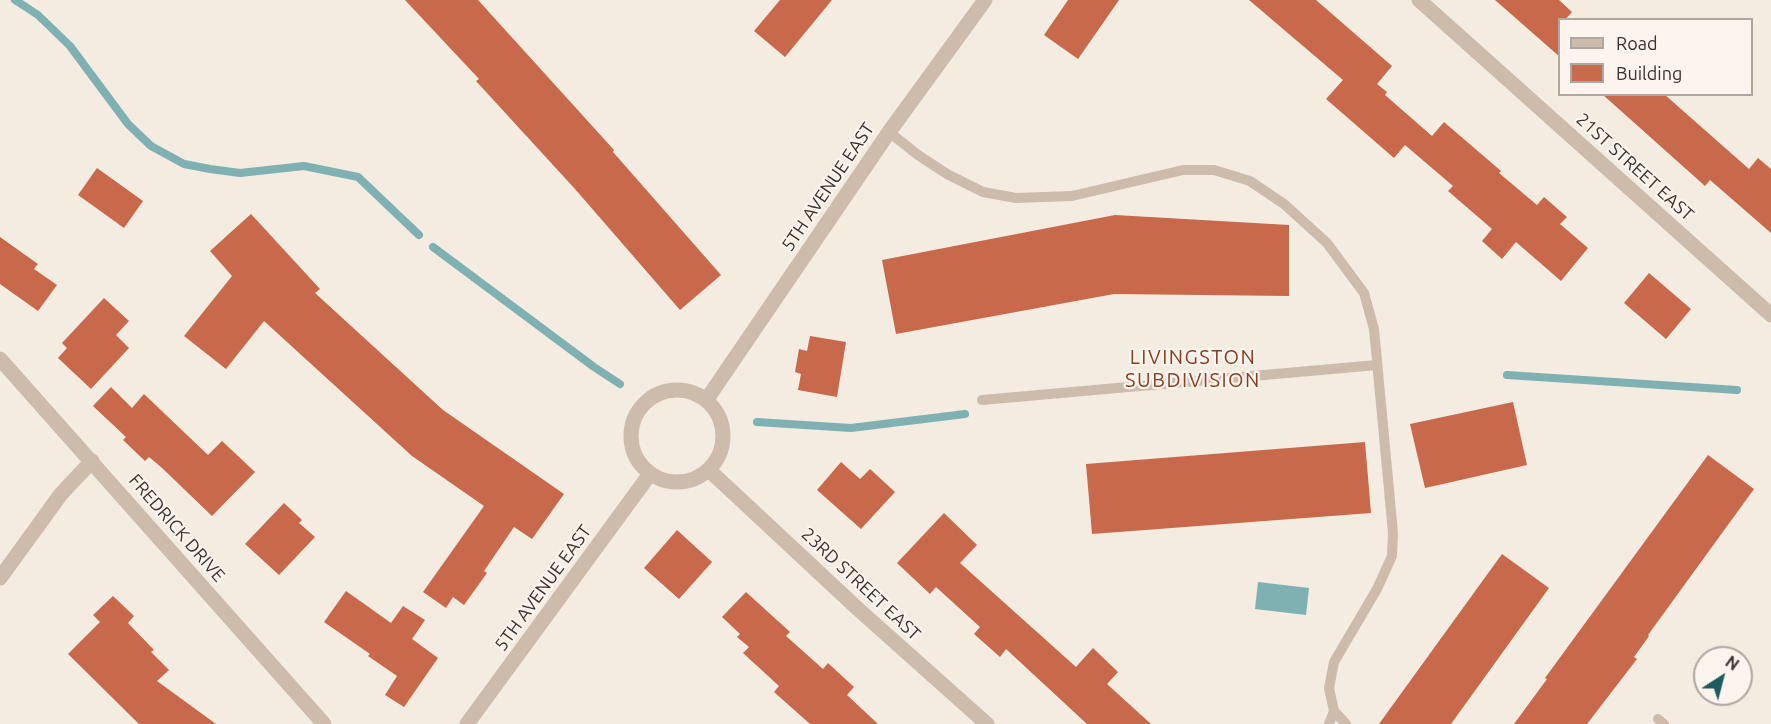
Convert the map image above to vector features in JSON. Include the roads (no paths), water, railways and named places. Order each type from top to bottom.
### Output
[{"type":"street","name":"5TH AVENUE EAST","points":[[706,399],[889,132],[986,0]]},
{"type":"street","name":"21ST STREET EAST","points":[[1419,0],[1771,315]]},
{"type":"street","name":"FREDRICK DRIVE","points":[[0,358],[324,724]]},
{"type":"street","points":[[679,389],[694,392],[706,399],[717,411],[723,426],[724,442],[719,458],[710,471],[696,479],[681,483],[665,481],[651,474],[638,461],[631,445],[631,427],[638,411],[650,398],[665,390],[679,389]]},
{"type":"street","points":[[0,578],[61,494],[92,461]]},
{"type":"street","name":"23RD STREET EAST","points":[[710,471],[858,609],[987,724]]},
{"type":"street","name":"5TH AVENUE EAST","points":[[467,724],[651,474]]},
{"type":"lane","points":[[889,132],[947,174],[983,192],[1016,198],[1072,196],[1183,170],[1214,170],[1250,181],[1284,204],[1327,243],[1364,293],[1374,329],[1393,533],[1392,556],[1377,589],[1334,662],[1329,688],[1334,711],[1346,724]]},
{"type":"lane","points":[[982,400],[1377,365]]},
{"type":"lane","points":[[1329,724],[1334,711]]},
{"type":"water","points":[[1258,582],[1309,588],[1306,615],[1255,609]]},
{"type":"waterway","points":[[15,0],[38,15],[70,46],[128,124],[151,146],[184,164],[210,169],[240,173],[304,166],[358,177],[419,235]]},
{"type":"waterway","points":[[433,247],[620,384]]},
{"type":"waterway","points":[[1507,375],[1737,390]]},
{"type":"waterway","points":[[757,422],[851,428],[965,414]]},
{"type":"district","name":"LIVINGSTON SUBDIVISION","points":[[1193,368]]}]
